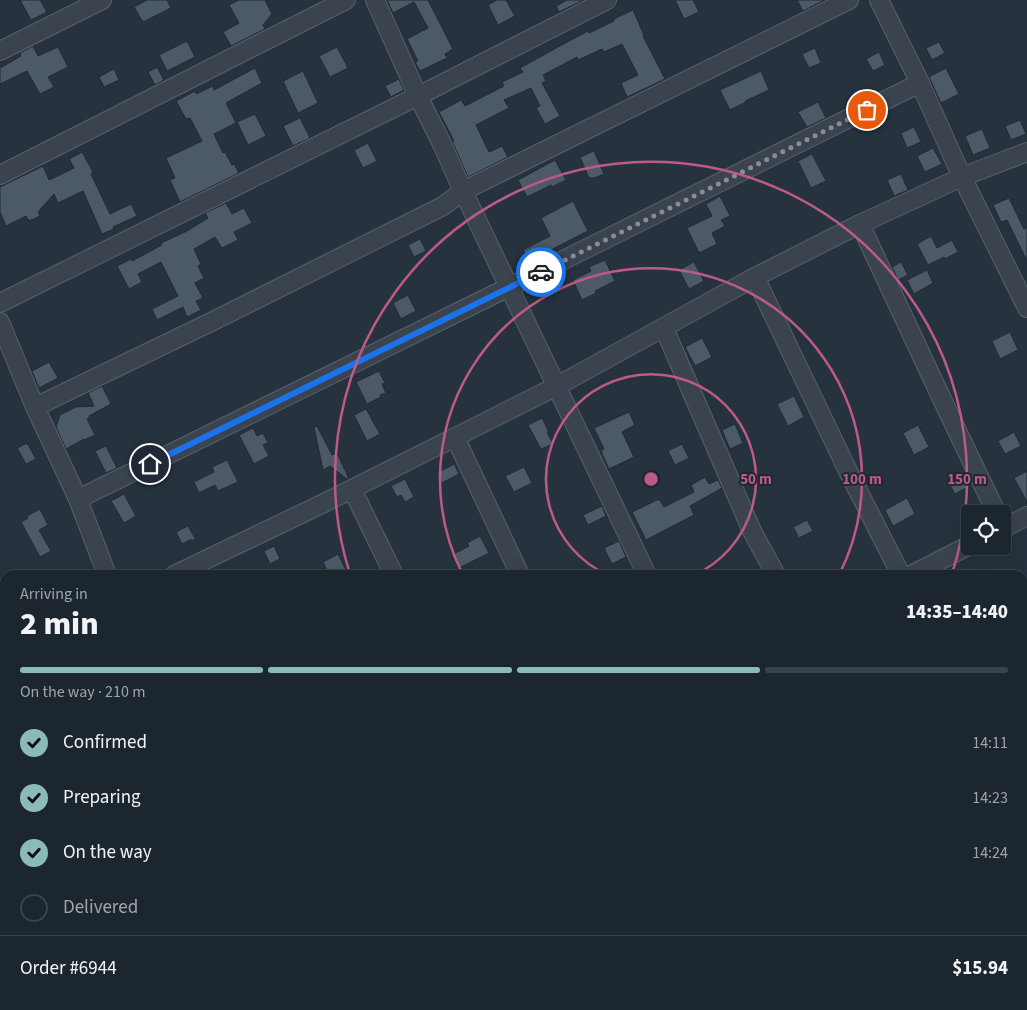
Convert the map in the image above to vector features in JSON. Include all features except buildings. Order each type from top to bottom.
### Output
[{"type":"street","points":[[0,51],[102,0]]},
{"type":"street","points":[[0,175],[346,0]]},
{"type":"street","points":[[375,0],[508,288],[645,570]]},
{"type":"street","points":[[0,303],[607,0]]},
{"type":"street","points":[[35,406],[211,322],[443,206],[463,191],[849,0]]},
{"type":"street","points":[[879,0],[920,83],[962,177],[1027,308]]},
{"type":"street","points":[[78,499],[920,83]]},
{"type":"street","points":[[184,570],[352,489],[557,386],[755,277],[860,224],[962,177],[1027,152]]},
{"type":"street","points":[[860,224],[992,505]]},
{"type":"street","points":[[755,277],[849,473],[898,570]]},
{"type":"street","points":[[0,322],[35,406],[78,499],[105,570]]},
{"type":"street","points":[[664,328],[752,531],[773,570]]},
{"type":"street","points":[[455,437],[518,570]]},
{"type":"street","points":[[352,489],[392,570]]},
{"type":"street","points":[[1011,521],[1027,516]]},
{"type":"street","points":[[922,570],[961,550]]},
{"type":"way so far","points":[[541,272],[867,110]]},
{"type":"route","points":[[150,464],[541,272]]}]
